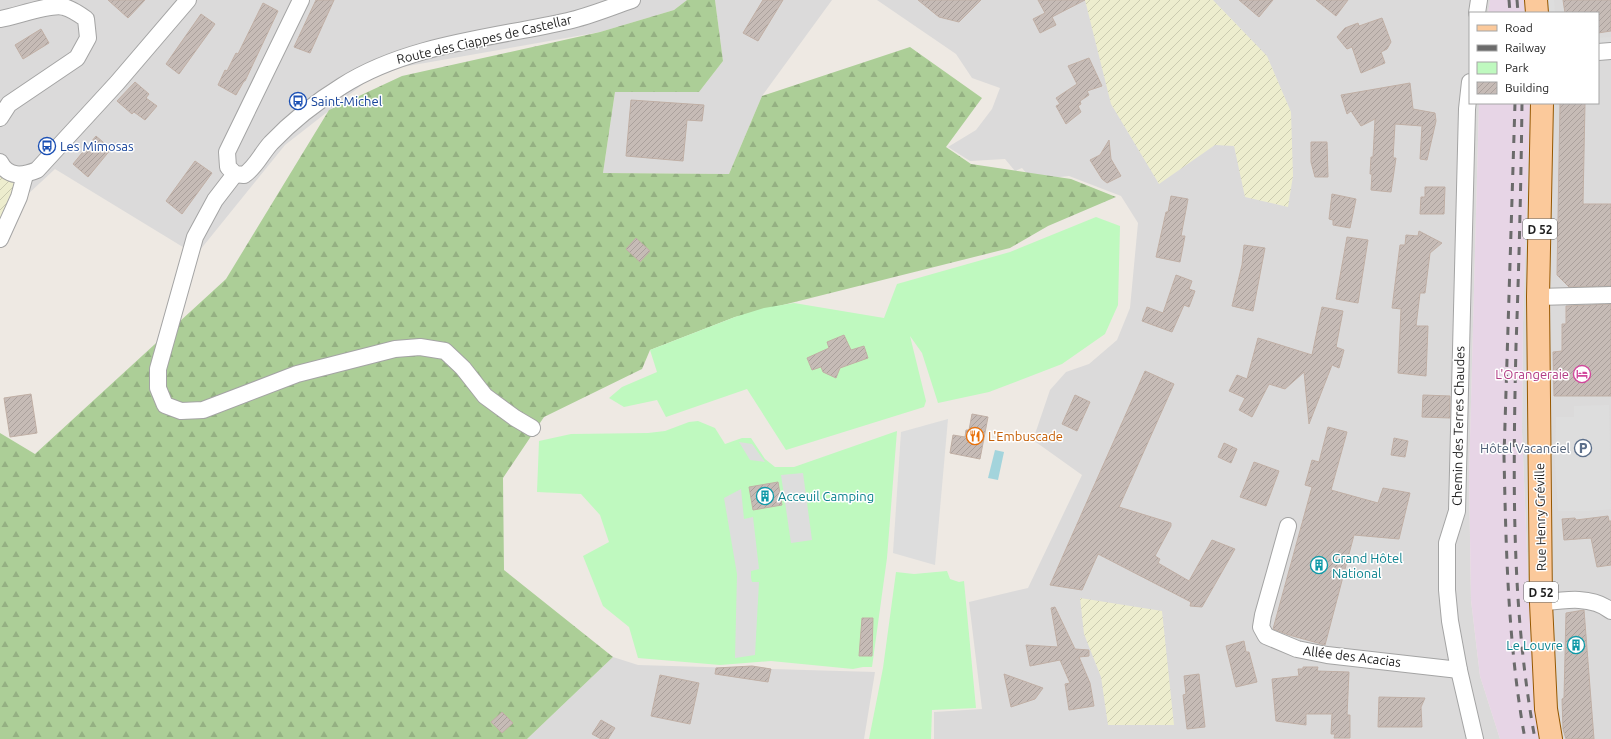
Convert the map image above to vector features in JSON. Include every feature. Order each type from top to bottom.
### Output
[{"type":"main road","points":[[1536,0],[1537,12]]},
{"type":"main road","name":"Rue Henry Gréville","points":[[1542,104],[1538,297],[1541,603],[1546,709],[1552,739]]},
{"type":"street","points":[[0,162],[2,166],[13,174],[25,175],[37,170],[116,83],[188,0]]},
{"type":"street","points":[[301,0],[227,152],[228,167],[235,174],[215,200],[195,237],[158,369],[158,388],[165,405],[181,411],[203,410],[297,374],[396,349],[420,347],[444,351],[463,368],[485,396],[532,428]]},
{"type":"street","name":"Route des Ciappes de Castellar","points":[[235,174],[244,175],[252,170],[270,144],[306,110],[342,85],[390,61],[486,36],[570,21],[632,0]]},
{"type":"street","points":[[1477,12],[1479,0]]},
{"type":"street","points":[[0,19],[44,8],[62,6],[86,19],[88,38],[77,58],[9,104],[0,118]]},
{"type":"street","points":[[1599,52],[1611,51]]},
{"type":"street","name":"Chemin des Terres Chaudes","points":[[1469,91],[1467,109],[1457,511],[1447,543],[1449,606],[1459,670],[1475,739]]},
{"type":"street","points":[[0,239],[19,197],[25,175]]},
{"type":"street","points":[[1538,297],[1611,295]]},
{"type":"street","name":"Allée des Acacias","points":[[1288,526],[1263,615],[1261,627],[1266,636],[1297,649],[1327,655],[1427,665],[1459,670]]},
{"type":"street","points":[[1541,603],[1586,600],[1598,603],[1611,611]]},
{"type":"shaded area","points":[[0,0],[687,0],[674,10],[600,32],[402,67],[367,81],[285,145],[196,255],[55,169],[27,195],[0,162]]},
{"type":"shaded area","points":[[715,0],[832,0],[762,96],[729,174],[603,173],[615,92],[699,92],[723,61]]},
{"type":"shaded area","points":[[877,0],[1490,0],[1488,12],[1469,12],[1469,104],[1479,104],[1469,475],[1471,600],[1480,676],[1500,739],[934,739],[934,712],[982,709],[969,602],[1028,588],[1082,475],[1033,440],[1050,390],[1066,372],[1089,364],[1117,340],[1130,308],[1138,223],[1121,196],[1069,176],[1032,180],[1022,168],[1015,171],[1005,159],[970,161],[948,147],[976,130],[992,109],[1000,88],[972,78],[956,54]]},
{"type":"shaded area","points":[[1490,0],[1524,0],[1525,12],[1488,12]]},
{"type":"shaded area","points":[[1524,0],[1611,0],[1611,739],[1543,739],[1531,646],[1522,432],[1523,324],[1530,104],[1599,104],[1599,12],[1525,12]]},
{"type":"shaded area","points":[[1541,0],[1554,0],[1555,12],[1543,12]]},
{"type":"shaded area","points":[[1611,37],[1611,46],[1599,48],[1599,38]]},
{"type":"shaded area","points":[[1479,104],[1530,104],[1523,324],[1522,432],[1531,646],[1543,739],[1500,739],[1480,676],[1471,600],[1469,475]]},
{"type":"shaded area","name":"Hôtel Vacanciel","points":[[1609,405],[1611,509],[1558,511],[1555,463],[1556,417],[1574,417],[1574,406]]},
{"type":"shaded area","points":[[948,419],[935,565],[893,553],[901,432]]},
{"type":"shaded area","points":[[739,442],[752,444],[765,462],[750,460]]},
{"type":"shaded area","points":[[803,473],[812,540],[791,543],[781,475]]},
{"type":"shaded area","points":[[741,489],[744,519],[753,517],[759,569],[751,571],[751,578],[752,582],[759,582],[755,655],[735,658],[737,574],[724,498]]},
{"type":"shaded area","points":[[613,657],[638,665],[875,672],[864,739],[527,739]]},
{"type":"green space","points":[[687,0],[715,0],[723,61],[699,92],[615,92],[603,173],[729,174],[762,96],[910,47],[982,98],[946,147],[971,164],[1071,179],[1116,197],[1048,226],[1010,248],[735,317],[650,350],[642,369],[544,417],[503,478],[504,570],[613,657],[527,739],[0,739],[0,433],[35,454],[226,279],[329,110],[402,76],[600,32],[674,10]]},
{"type":"green space","points":[[1085,0],[1213,0],[1267,56],[1291,112],[1293,176],[1288,207],[1245,197],[1234,146],[1215,145],[1159,184],[1111,104]]},
{"type":"green space","points":[[0,162],[27,195],[0,224]]},
{"type":"green space","points":[[1096,217],[1120,226],[1118,305],[1105,334],[1062,364],[989,392],[938,403],[922,353],[910,336],[926,401],[924,407],[786,450],[747,389],[666,417],[657,400],[624,407],[609,398],[622,387],[657,372],[650,350],[735,317],[764,308],[794,303],[884,318],[897,284],[1010,252]]},
{"type":"green space","points":[[698,421],[715,428],[725,444],[742,438],[751,438],[765,459],[775,467],[794,467],[897,431],[887,558],[872,667],[853,669],[771,661],[720,665],[638,658],[629,627],[603,606],[583,556],[609,542],[600,515],[581,494],[537,492],[539,441],[571,434],[648,433],[665,431],[689,422]]},
{"type":"green space","points":[[947,571],[950,579],[959,582],[964,581],[976,708],[932,710],[931,739],[869,739],[883,668],[896,572],[914,574]]},
{"type":"green space","points":[[1080,598],[1162,611],[1174,725],[1108,725],[1101,677],[1084,634]]},
{"type":"water","points":[[995,450],[1004,452],[998,480],[988,478]]},
{"type":"building","points":[[108,0],[145,0],[128,18]]},
{"type":"building","points":[[316,0],[334,0],[310,53],[294,47]]},
{"type":"building","points":[[763,0],[783,0],[758,41],[743,33]]},
{"type":"building","points":[[918,0],[981,0],[959,22],[939,17]]},
{"type":"building","points":[[1038,0],[1085,0],[1052,17],[1056,25],[1040,33],[1033,19],[1045,13]]},
{"type":"building","points":[[1239,0],[1273,0],[1259,17]]},
{"type":"building","points":[[1316,0],[1348,0],[1336,16]]},
{"type":"building","points":[[1563,0],[1611,0],[1611,31],[1599,33],[1599,12],[1565,12]]},
{"type":"building","points":[[263,3],[278,11],[245,81],[236,95],[218,85],[225,70],[227,71],[236,53],[238,54]]},
{"type":"building","points":[[201,14],[215,24],[179,74],[166,64]]},
{"type":"building","points":[[1382,18],[1391,42],[1387,49],[1381,52],[1385,63],[1361,73],[1352,47],[1347,49],[1337,37],[1345,28],[1358,23],[1359,26]]},
{"type":"building","points":[[41,29],[49,43],[23,59],[15,45]]},
{"type":"building","points":[[1089,58],[1102,86],[1087,91],[1089,95],[1080,101],[1081,104],[1078,106],[1081,112],[1066,124],[1056,106],[1060,104],[1056,98],[1077,84],[1068,66]]},
{"type":"building","points":[[135,82],[149,94],[146,98],[157,106],[145,120],[134,112],[132,114],[117,101]]},
{"type":"building","points":[[1410,83],[1413,109],[1435,113],[1436,121],[1427,160],[1420,159],[1422,126],[1395,124],[1393,158],[1396,158],[1391,192],[1371,190],[1372,174],[1370,174],[1371,157],[1373,157],[1375,119],[1361,126],[1351,111],[1347,114],[1341,95]]},
{"type":"building","points":[[631,100],[704,105],[702,121],[687,120],[683,161],[626,156]]},
{"type":"building","points":[[1560,104],[1585,104],[1583,204],[1611,204],[1611,286],[1569,287],[1557,275]]},
{"type":"building","points":[[96,136],[111,149],[88,177],[73,164]]},
{"type":"building","points":[[1109,140],[1111,159],[1121,176],[1107,183],[1102,179],[1090,160],[1100,155]]},
{"type":"building","points":[[1311,142],[1327,142],[1328,177],[1315,177],[1311,162]]},
{"type":"building","points":[[195,161],[212,173],[182,214],[166,201]]},
{"type":"building","points":[[1425,187],[1445,187],[1444,214],[1420,214],[1421,197],[1425,197]]},
{"type":"building","points":[[1332,194],[1356,199],[1350,228],[1333,225],[1333,220],[1329,219]]},
{"type":"building","points":[[1171,196],[1188,199],[1181,236],[1185,236],[1180,262],[1156,257]]},
{"type":"building","points":[[1419,231],[1442,243],[1430,253],[1425,293],[1420,293],[1416,326],[1428,326],[1426,376],[1398,373],[1401,309],[1392,308],[1400,245],[1405,245],[1406,235],[1418,236]]},
{"type":"building","points":[[1347,237],[1368,240],[1358,303],[1336,299]]},
{"type":"building","points":[[636,238],[650,251],[640,262],[626,249]]},
{"type":"building","points":[[1244,245],[1265,248],[1253,311],[1232,306],[1242,265]]},
{"type":"building","points":[[1176,275],[1192,281],[1189,289],[1195,291],[1189,307],[1184,305],[1172,332],[1142,321],[1147,307],[1163,313]]},
{"type":"building","points":[[1611,304],[1611,396],[1554,396],[1553,352],[1562,351],[1562,324],[1566,324],[1566,306]]},
{"type":"building","points":[[1322,307],[1343,311],[1336,347],[1344,350],[1339,368],[1332,365],[1309,424],[1304,372],[1285,389],[1269,384],[1252,417],[1239,410],[1245,398],[1229,391],[1237,375],[1247,379],[1258,338],[1312,355]]},
{"type":"building","points":[[844,335],[851,350],[864,346],[868,358],[840,368],[836,378],[823,372],[821,367],[812,370],[807,358],[829,348],[827,342]]},
{"type":"building","points":[[1145,371],[1174,384],[1119,507],[1171,523],[1171,526],[1155,556],[1160,559],[1158,563],[1189,581],[1212,540],[1235,549],[1202,607],[1190,606],[1191,602],[1098,554],[1082,590],[1050,585]]},
{"type":"building","points":[[31,394],[37,433],[10,437],[4,398]]},
{"type":"building","points":[[1075,395],[1090,402],[1077,431],[1062,424]]},
{"type":"building","points":[[1423,395],[1450,396],[1450,418],[1422,417]]},
{"type":"building","name":"L'Embuscade","points":[[972,414],[988,417],[980,459],[950,453],[953,435],[965,437],[966,430],[969,430]]},
{"type":"building","name":"Grand Hôtel National","points":[[1328,427],[1347,432],[1331,490],[1378,503],[1383,488],[1410,493],[1399,539],[1354,535],[1325,645],[1273,629],[1312,487],[1305,485],[1312,460],[1319,462]]},
{"type":"building","points":[[1394,438],[1408,441],[1405,457],[1391,455]]},
{"type":"building","points":[[1224,443],[1237,449],[1231,463],[1218,457]]},
{"type":"building","points":[[1254,462],[1279,471],[1266,506],[1240,497]]},
{"type":"building","name":"Acceuil Camping","points":[[778,482],[782,505],[753,510],[749,487]]},
{"type":"building","points":[[1608,516],[1609,521],[1611,521],[1611,565],[1597,567],[1591,538],[1564,540],[1562,519],[1575,518],[1576,520]]},
{"type":"building","points":[[1055,607],[1075,649],[1089,650],[1089,656],[1079,657],[1090,683],[1094,706],[1069,710],[1065,684],[1070,683],[1060,660],[1030,666],[1026,645],[1058,647],[1051,608]]},
{"type":"building","name":"Le Louvre","points":[[1584,610],[1594,739],[1566,739],[1563,729],[1562,699],[1564,698],[1566,613]]},
{"type":"building","points":[[862,618],[873,618],[872,656],[859,656]]},
{"type":"building","points":[[1244,641],[1246,652],[1249,652],[1257,682],[1236,687],[1226,646]]},
{"type":"building","points":[[752,666],[771,669],[768,682],[715,674],[716,668]]},
{"type":"building","points":[[1303,667],[1318,667],[1317,671],[1349,672],[1347,715],[1350,715],[1350,738],[1334,738],[1335,734],[1331,734],[1332,714],[1306,714],[1306,725],[1276,721],[1272,679],[1299,676],[1298,669],[1303,669]]},
{"type":"building","points":[[1004,674],[1043,688],[1035,699],[1011,707]]},
{"type":"building","points":[[1199,674],[1205,727],[1187,729],[1183,695],[1186,694],[1184,676]]},
{"type":"building","points":[[660,675],[699,683],[690,724],[651,716]]},
{"type":"building","points":[[1379,697],[1425,698],[1421,707],[1422,727],[1378,727]]},
{"type":"building","points":[[502,712],[513,723],[502,733],[491,722]]},
{"type":"building","points":[[601,720],[615,728],[608,739],[601,739],[592,734]]},
{"type":"railway","points":[[1509,0],[1510,12]]},
{"type":"railway","points":[[1517,0],[1518,12]]},
{"type":"railway","points":[[1515,104],[1504,456],[1507,563],[1511,633],[1519,704],[1525,739]]},
{"type":"railway","points":[[1522,104],[1514,445],[1515,543],[1521,641],[1535,739]]},
{"type":"place","name":"Saint-Michel","points":[[298,101]]},
{"type":"place","name":"Les Mimosas","points":[[47,146]]},
{"type":"place","name":"L'Orangeraie","points":[[1582,374]]},
{"type":"place","name":"L'Embuscade","points":[[975,436]]},
{"type":"place","name":"Hôtel Vacanciel","points":[[1583,448]]},
{"type":"place","name":"Acceuil Camping","points":[[765,496]]},
{"type":"place","name":"Grand Hôtel National","points":[[1319,565]]},
{"type":"place","name":"Le Louvre","points":[[1576,645]]}]
